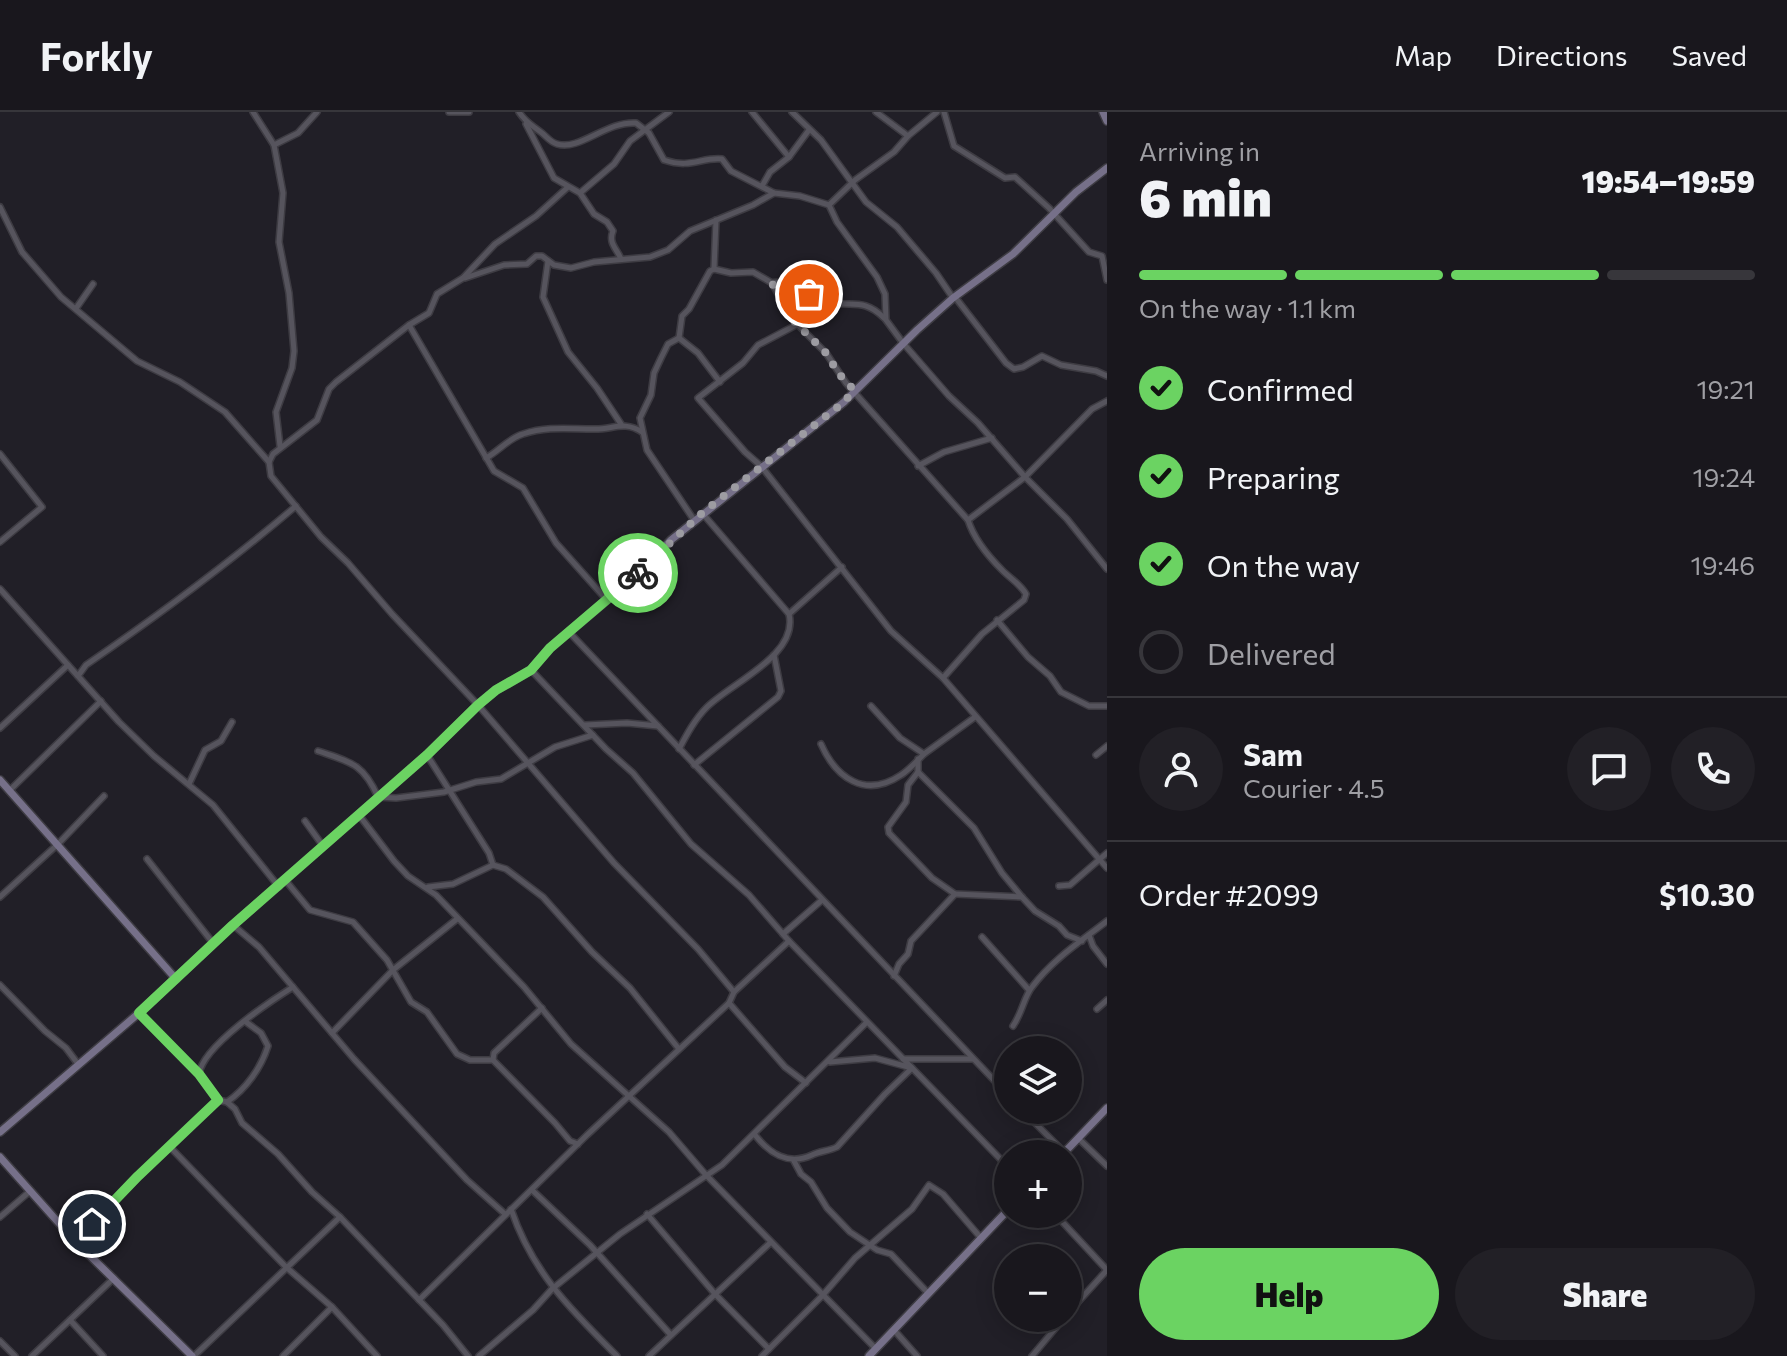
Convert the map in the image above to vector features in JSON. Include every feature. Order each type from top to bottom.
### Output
[{"type":"street","points":[[253,112],[274,145],[283,193],[279,242],[289,293],[294,351],[292,368],[276,412],[280,447]]},
{"type":"street","points":[[274,145],[298,133],[317,112]]},
{"type":"street","points":[[449,112],[469,112]]},
{"type":"street","points":[[519,112],[554,178],[580,193],[594,214],[607,222],[613,231],[612,246],[621,259]]},
{"type":"street","points":[[580,193],[614,164],[623,149],[644,129],[669,112]]},
{"type":"street","points":[[752,112],[789,157]]},
{"type":"street","points":[[792,112],[821,140],[866,202],[897,227],[994,344],[1006,363],[1014,369],[1042,356],[1061,365],[1107,376]]},
{"type":"street","points":[[876,112],[908,136]]},
{"type":"street","points":[[829,205],[903,145],[908,136],[937,112]]},
{"type":"street","points":[[944,112],[954,146],[1005,178],[1015,177],[1089,252],[1102,256],[1107,280]]},
{"type":"street","points":[[1103,112],[1107,121]]},
{"type":"street","points":[[526,123],[556,144],[563,145],[578,144],[593,134],[621,124],[636,123],[644,129],[664,160],[687,165],[722,159],[731,171],[774,193],[800,196],[829,205],[837,222],[882,287],[886,320]]},
{"type":"street","points":[[762,186],[770,172],[789,157],[809,130]]},
{"type":"street","points":[[0,1132],[139,1013],[233,925],[427,755],[478,705],[496,690],[531,670],[550,648],[702,513],[844,402],[954,297],[1013,254],[1076,192],[1107,168]]},
{"type":"street","points":[[463,278],[495,244],[536,216],[568,187]]},
{"type":"street","points":[[269,462],[280,447],[317,420],[329,389],[336,382],[429,313],[437,294],[463,278],[504,265],[527,264],[536,256],[542,256],[554,265],[571,268],[594,262],[650,257],[668,250],[690,231],[774,193]]},
{"type":"street","points":[[0,207],[22,252],[61,297],[77,307],[100,331],[137,361],[180,382],[225,412],[269,462],[271,476],[296,506],[530,763],[614,863],[698,949],[734,992]]},
{"type":"street","points":[[714,269],[716,220]]},
{"type":"street","points":[[548,261],[543,297],[568,352],[621,424]]},
{"type":"street","points":[[679,338],[682,316],[710,271],[753,272],[772,283],[798,324],[968,520],[972,533],[1026,594],[943,678]]},
{"type":"street","points":[[772,283],[779,280],[836,304],[869,305],[886,320],[949,396],[1067,519],[1107,569]]},
{"type":"street","points":[[77,307],[93,284]]},
{"type":"street","points":[[798,324],[758,345],[743,363],[698,398],[761,466],[897,638],[943,678],[1107,868]]},
{"type":"street","points":[[409,325],[494,471],[523,488],[547,531],[606,599]]},
{"type":"street","points":[[679,338],[698,353],[720,382]]},
{"type":"street","points":[[679,338],[668,344],[654,373],[651,395],[640,418],[647,450],[694,520]]},
{"type":"street","points":[[968,520],[1025,477],[1092,409],[1107,401]]},
{"type":"street","points":[[486,458],[527,433],[562,427],[597,430],[621,424],[645,434]]},
{"type":"street","points":[[918,466],[944,452],[992,438]]},
{"type":"street","points":[[0,454],[42,507],[0,542]]},
{"type":"street","points":[[78,676],[86,665],[202,583],[296,506]]},
{"type":"street","points":[[679,749],[706,708],[740,680],[762,667],[791,628],[789,614],[702,513]]},
{"type":"street","points":[[789,614],[842,567]]},
{"type":"street","points":[[0,589],[154,756],[189,784],[228,822],[279,887]]},
{"type":"street","points":[[997,620],[1023,651],[1050,676],[1061,692],[1089,706],[1107,706]]},
{"type":"street","points":[[569,632],[994,1080]]},
{"type":"street","points":[[694,765],[778,697],[781,691],[774,654]]},
{"type":"street","points":[[0,728],[68,665]]},
{"type":"street","points":[[531,670],[633,773],[691,844],[749,895],[789,941],[994,1153]]},
{"type":"street","points":[[10,790],[101,701]]},
{"type":"street","points":[[871,706],[900,738],[924,754]]},
{"type":"street","points":[[821,744],[835,770],[852,782],[875,784],[902,775],[924,754],[975,717]]},
{"type":"street","points":[[189,784],[205,750],[221,741],[232,722]]},
{"type":"street","points":[[585,725],[659,726]]},
{"type":"street","points":[[378,797],[396,798],[452,791],[476,782],[510,776],[555,747],[593,735]]},
{"type":"street","points":[[1096,755],[1107,746]]},
{"type":"street","points":[[318,751],[355,764],[370,778],[378,797]]},
{"type":"street","points":[[427,755],[452,791],[493,865]]},
{"type":"street","points":[[918,759],[918,772],[908,785],[906,802],[888,827],[889,833],[932,878],[955,894],[1022,897]]},
{"type":"street","points":[[918,772],[974,828],[1002,873],[1035,911],[1067,935],[1082,941]]},
{"type":"street","points":[[0,780],[176,979]]},
{"type":"street","points":[[0,897],[104,796]]},
{"type":"street","points":[[359,815],[408,876],[428,887],[542,1008],[571,1044],[669,1132],[706,1175],[876,1349]]},
{"type":"street","points":[[305,821],[324,847]]},
{"type":"street","points":[[1059,886],[1070,885],[1107,853]]},
{"type":"street","points":[[147,859],[213,944]]},
{"type":"street","points":[[428,887],[453,884],[483,867],[493,865],[506,869],[543,897],[592,952],[630,988],[679,1049]]},
{"type":"street","points":[[286,881],[310,910],[353,922],[387,960],[403,992],[411,1002],[427,1012],[457,1054],[470,1060],[493,1060],[570,1141],[578,1144]]},
{"type":"street","points":[[894,976],[908,954],[911,941],[955,894]]},
{"type":"street","points":[[783,934],[822,900]]},
{"type":"street","points":[[332,1033],[393,970],[457,919]]},
{"type":"street","points":[[1013,1026],[1025,1007],[1029,990],[1062,953],[1107,921]]},
{"type":"street","points":[[233,925],[259,947],[332,1033],[467,1180],[505,1214]]},
{"type":"street","points":[[1089,935],[1093,946],[1107,964]]},
{"type":"street","points":[[982,937],[1029,990]]},
{"type":"street","points":[[419,1300],[578,1144],[729,1003],[734,992],[789,941]]},
{"type":"street","points":[[0,985],[66,1048],[78,1064]]},
{"type":"street","points":[[199,1074],[201,1065],[212,1051],[293,987]]},
{"type":"street","points":[[1097,1009],[1107,1000]]},
{"type":"street","points":[[729,1003],[785,1067],[806,1083]]},
{"type":"street","points":[[493,1060],[494,1053],[542,1008]]},
{"type":"street","points":[[139,1013],[199,1074],[218,1100],[227,1102],[235,1109],[242,1123],[278,1154],[312,1192],[340,1217],[468,1356]]},
{"type":"street","points":[[227,1102],[240,1094],[268,1046],[261,1033],[246,1022]]},
{"type":"street","points":[[479,1356],[533,1310],[552,1289],[647,1214],[722,1165],[867,1022]]},
{"type":"street","points":[[829,1062],[875,1058],[912,1068]]},
{"type":"street","points":[[903,1058],[974,1059]]},
{"type":"street","points":[[794,1161],[837,1147],[912,1068]]},
{"type":"street","points":[[74,1240],[218,1100]]},
{"type":"street","points":[[1107,1108],[1078,1138],[1107,1166]]},
{"type":"street","points":[[1036,1124],[1051,1140]]},
{"type":"street","points":[[755,1135],[773,1153],[794,1161],[827,1208],[850,1232],[877,1250],[891,1254],[928,1293]]},
{"type":"street","points":[[170,1147],[286,1267],[332,1307],[377,1356]]},
{"type":"street","points":[[0,1157],[74,1240],[193,1356],[340,1217]]},
{"type":"street","points":[[762,1356],[855,1258],[912,1209],[929,1185],[943,1194],[981,1238]]},
{"type":"street","points":[[532,1190],[598,1254],[670,1334]]},
{"type":"street","points":[[0,1217],[29,1192]]},
{"type":"street","points":[[511,1209],[522,1239],[552,1289],[617,1356]]},
{"type":"street","points":[[647,1214],[715,1294],[769,1349]]},
{"type":"street","points":[[869,1356],[994,1225]]},
{"type":"street","points":[[1068,1228],[1107,1270],[1082,1298]]},
{"type":"street","points":[[649,1356],[771,1242]]},
{"type":"street","points":[[32,1356],[114,1278]]},
{"type":"street","points":[[283,1356],[332,1307]]},
{"type":"street","points":[[70,1320],[103,1356]]},
{"type":"street","points":[[894,1329],[917,1356]]},
{"type":"street","points":[[1032,1356],[1052,1332]]},
{"type":"street","points":[[0,1341],[15,1356]]},
{"type":"way so far","points":[[638,573],[702,513],[844,402],[854,390],[826,353],[792,319],[772,283],[779,280],[809,294]]},
{"type":"route","points":[[92,1224],[218,1100],[199,1074],[139,1013],[233,925],[427,755],[478,705],[496,690],[531,670],[550,648],[638,573]]}]
